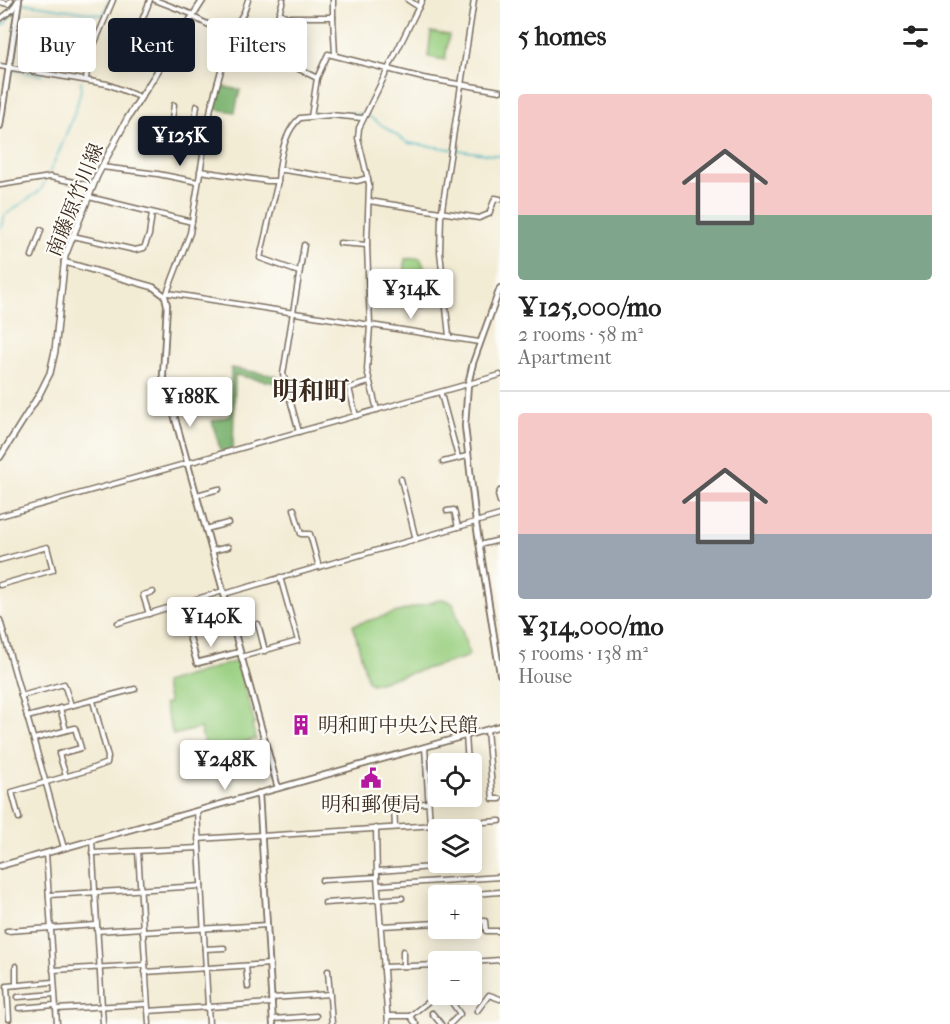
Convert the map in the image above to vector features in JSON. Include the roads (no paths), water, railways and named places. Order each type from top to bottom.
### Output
[{"type":"main road","name":"南藤原竹川線","points":[[193,16],[203,0]]},
{"type":"main road","name":"南藤原竹川線","points":[[0,457],[39,395],[50,373],[55,351],[64,262],[93,186],[140,97],[156,72]]},
{"type":"street","points":[[1,5],[8,4],[11,0]]},
{"type":"street","points":[[0,19],[19,0]]},
{"type":"street","points":[[0,126],[19,0]]},
{"type":"street","points":[[86,80],[88,59],[113,0]]},
{"type":"street","points":[[143,18],[150,0]]},
{"type":"street","points":[[155,0],[207,23]]},
{"type":"street","points":[[240,18],[248,0]]},
{"type":"street","points":[[278,18],[283,0]]},
{"type":"street","points":[[333,0],[335,56]]},
{"type":"street","points":[[408,0],[418,8]]},
{"type":"street","points":[[377,410],[367,370],[370,325],[367,245],[368,178],[358,138],[362,118],[389,70],[422,0]]},
{"type":"street","points":[[449,336],[441,256],[442,212],[474,0]]},
{"type":"street","points":[[279,13],[288,16],[333,17]]},
{"type":"street","points":[[312,115],[316,78],[328,54],[423,78],[500,91]]},
{"type":"street","points":[[0,66],[108,84],[140,97]]},
{"type":"street","points":[[221,72],[211,107],[190,233],[166,294],[162,370],[278,788]]},
{"type":"street","points":[[305,72],[316,78]]},
{"type":"street","points":[[156,131],[170,134],[174,105]]},
{"type":"street","points":[[197,106],[194,132],[206,134]]},
{"type":"street","points":[[299,272],[260,258],[284,147],[300,118],[312,115],[362,118]]},
{"type":"street","points":[[102,167],[198,182]]},
{"type":"street","points":[[279,170],[357,181],[368,178]]},
{"type":"street","points":[[200,171],[267,181],[278,180]]},
{"type":"street","points":[[0,184],[50,177],[93,186]]},
{"type":"street","points":[[89,197],[192,222]]},
{"type":"street","points":[[369,201],[479,219],[489,214],[495,198],[500,199]]},
{"type":"street","points":[[73,236],[135,250],[144,248],[149,235],[152,213]]},
{"type":"street","points":[[32,256],[41,230]]},
{"type":"street","points":[[340,243],[367,245]]},
{"type":"street","points":[[299,432],[284,374],[304,245]]},
{"type":"street","points":[[64,262],[153,287],[166,294],[479,342]]},
{"type":"street","points":[[500,288],[479,342],[468,384],[465,426],[479,545],[500,674]]},
{"type":"street","points":[[0,516],[500,375]]},
{"type":"street","points":[[356,416],[349,388],[369,382]]},
{"type":"street","points":[[441,394],[458,457]]},
{"type":"street","points":[[443,462],[467,456]]},
{"type":"street","points":[[401,479],[416,540]]},
{"type":"street","points":[[197,495],[219,489]]},
{"type":"street","points":[[500,491],[498,495],[500,502]]},
{"type":"street","points":[[294,509],[301,534],[310,534],[319,567]]},
{"type":"street","points":[[447,511],[454,510],[459,527]]},
{"type":"street","points":[[118,623],[500,515]]},
{"type":"street","points":[[206,529],[228,523]]},
{"type":"street","points":[[479,545],[500,540]]},
{"type":"street","points":[[0,560],[47,547],[53,570],[0,585]]},
{"type":"street","points":[[212,551],[228,547]]},
{"type":"street","points":[[189,635],[197,663],[265,651],[298,641],[280,577]]},
{"type":"street","points":[[149,614],[143,595],[153,592]]},
{"type":"street","points":[[0,621],[64,848]]},
{"type":"street","points":[[258,624],[265,651]]},
{"type":"street","points":[[21,696],[64,684],[71,705]]},
{"type":"street","points":[[27,717],[135,689]]},
{"type":"street","points":[[19,818],[12,792],[107,763],[108,757],[93,701]]},
{"type":"street","points":[[60,708],[66,730]]},
{"type":"street","points":[[0,866],[500,726]]},
{"type":"street","points":[[34,740],[75,728],[81,748],[59,754],[66,776]]},
{"type":"street","points":[[487,730],[493,799],[500,799]]},
{"type":"street","points":[[466,735],[467,753]]},
{"type":"street","points":[[395,827],[394,805],[428,803],[424,747]]},
{"type":"street","points":[[260,793],[273,1022],[316,1016]]},
{"type":"street","points":[[197,811],[209,1024]]},
{"type":"street","points":[[482,822],[500,821]]},
{"type":"street","points":[[198,839],[428,825]]},
{"type":"street","points":[[376,828],[377,877],[388,1024]]},
{"type":"street","points":[[92,840],[103,1024]]},
{"type":"street","points":[[92,853],[199,848]]},
{"type":"street","points":[[138,851],[148,1024]]},
{"type":"street","points":[[46,853],[57,1024]]},
{"type":"street","points":[[378,870],[428,866]]},
{"type":"street","points":[[322,880],[377,877]]},
{"type":"street","points":[[379,885],[500,877]]},
{"type":"street","points":[[49,895],[201,886]]},
{"type":"street","points":[[482,893],[500,892]]},
{"type":"street","points":[[325,903],[402,898]]},
{"type":"street","points":[[482,921],[485,921],[486,931],[500,931]]},
{"type":"street","points":[[381,926],[428,924]]},
{"type":"street","points":[[7,931],[96,925]]},
{"type":"street","points":[[97,931],[267,925]]},
{"type":"street","points":[[205,949],[224,948]]},
{"type":"street","points":[[403,951],[403,966]]},
{"type":"street","points":[[482,961],[500,960]]},
{"type":"street","points":[[145,972],[270,964]]},
{"type":"street","points":[[53,970],[145,965]]},
{"type":"street","points":[[383,968],[428,965]]},
{"type":"street","points":[[16,966],[16,985]]},
{"type":"street","points":[[246,966],[248,987]]},
{"type":"street","points":[[328,971],[332,1024]]},
{"type":"street","points":[[9,1019],[7,986],[54,982]]},
{"type":"street","points":[[18,997],[54,994]]},
{"type":"street","points":[[148,1011],[330,994]]},
{"type":"street","points":[[477,1011],[489,995],[500,999]]},
{"type":"street","points":[[387,1016],[410,1016],[428,1002]]},
{"type":"street","points":[[19,1008],[147,1004]]},
{"type":"street","points":[[450,1024],[460,1014],[454,1005]]},
{"type":"street","points":[[432,1013],[441,1024]]},
{"type":"street","points":[[410,1016],[416,1024]]},
{"type":"waterway","points":[[8,12],[14,0]]},
{"type":"waterway","points":[[13,65],[22,3],[103,15],[110,0]]},
{"type":"waterway","points":[[0,26],[5,24],[15,10]]},
{"type":"waterway","points":[[0,22],[6,16]]},
{"type":"waterway","points":[[12,70],[41,75]]},
{"type":"waterway","points":[[48,175],[79,99],[81,81]]},
{"type":"waterway","points":[[312,114],[360,114]]},
{"type":"waterway","points":[[367,115],[408,143],[500,156]]},
{"type":"waterway","points":[[0,229],[5,215],[41,190],[45,181]]},
{"type":"place","name":"明和町中央公民館","points":[[301,725]]},
{"type":"place","name":"明和郵便局","points":[[371,778]]},
{"type":"district","name":"明和町","points":[[311,391]]}]
